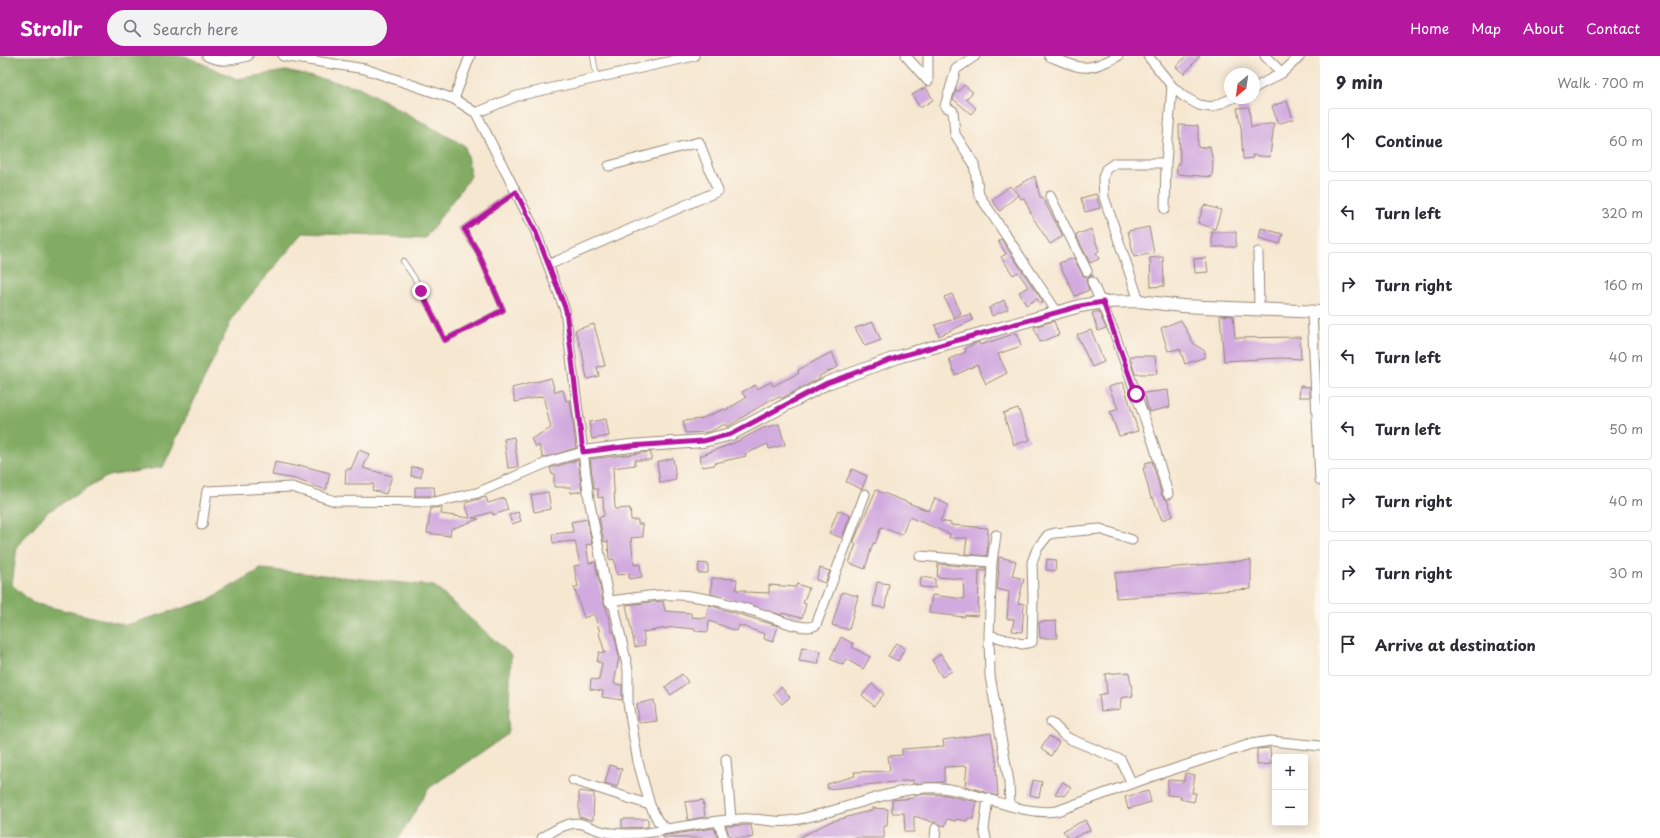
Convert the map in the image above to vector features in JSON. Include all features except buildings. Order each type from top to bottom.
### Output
[{"type":"street","points":[[207,56],[218,61],[229,61],[248,56]]},
{"type":"street","points":[[282,56],[315,58],[365,69],[454,99],[476,113],[535,230],[566,310],[589,499],[609,601],[614,606],[628,670],[628,703],[637,755],[650,805],[658,821],[668,829]]},
{"type":"street","points":[[454,99],[470,56]]},
{"type":"street","points":[[476,113],[517,96],[597,79],[679,58],[694,56]]},
{"type":"street","points":[[906,56],[928,81],[928,56]]},
{"type":"street","points":[[975,56],[956,69],[945,106],[953,111],[955,134],[974,164],[979,195],[1057,312]]},
{"type":"street","points":[[1049,56],[1081,69],[1101,64],[1118,56]]},
{"type":"street","points":[[1148,56],[1182,96],[1200,106],[1212,107],[1224,102]]},
{"type":"street","points":[[1265,56],[1282,73]]},
{"type":"street","points":[[1260,85],[1282,73],[1300,56]]},
{"type":"street","points":[[1165,209],[1166,163],[1172,86]]},
{"type":"street","points":[[548,265],[718,191],[699,142],[609,166]]},
{"type":"street","points":[[1139,301],[1104,197],[1103,178],[1106,169],[1114,163],[1166,163]]},
{"type":"street","points":[[1050,196],[1088,271]]},
{"type":"street","points":[[1258,252],[1259,308]]},
{"type":"street","points":[[1092,282],[1103,302],[1154,445],[1168,494]]},
{"type":"street","points":[[202,525],[207,491],[292,487],[335,501],[435,502],[477,494],[551,461],[583,452],[630,446],[703,441],[731,434],[827,383],[901,356],[1057,312],[1103,302],[1139,301],[1182,306],[1259,308],[1316,312],[1320,480]]},
{"type":"street","points":[[609,601],[662,595],[696,596],[753,611],[800,627],[811,628],[816,625],[865,494]]},
{"type":"street","points":[[989,635],[1022,644],[1032,642],[1034,597],[1032,562],[1037,549],[1048,535],[1055,532],[1100,528],[1132,540]]},
{"type":"street","points":[[996,535],[992,562],[989,635],[990,676],[1009,782],[1010,805]]},
{"type":"street","points":[[920,556],[992,562]]},
{"type":"street","points":[[1052,722],[1064,736],[1121,760],[1132,784]]},
{"type":"street","points":[[542,838],[569,824],[581,823],[611,834],[650,833],[718,821],[750,818],[787,822],[892,794],[925,788],[942,788],[988,798],[1041,813],[1056,811],[1251,744],[1272,741],[1320,746]]},
{"type":"street","points":[[726,759],[731,820]]},
{"type":"street","points":[[573,780],[650,805]]},
{"type":"street","points":[[986,838],[984,829],[988,798]]},
{"type":"street","points":[[718,821],[724,838]]},
{"type":"street","points":[[935,838],[936,828]]},
{"type":"lane","points":[[593,56],[597,79]]},
{"type":"lane","points":[[403,261],[415,279],[445,340],[503,310],[478,252],[464,229],[516,192]]},
{"type":"green space","points":[[0,56],[185,56],[237,79],[286,71],[359,87],[465,146],[471,176],[425,238],[303,233],[234,315],[163,467],[108,476],[47,512],[17,546],[12,585],[33,603],[126,625],[206,601],[261,569],[434,586],[511,655],[508,734],[429,788],[399,838],[0,838]]},
{"type":"route","points":[[421,291],[445,340],[503,310],[478,252],[464,229],[516,192],[535,230],[566,310],[583,452],[630,446],[703,441],[731,434],[827,383],[901,356],[978,333],[1080,306],[1103,302],[1136,394]]}]
